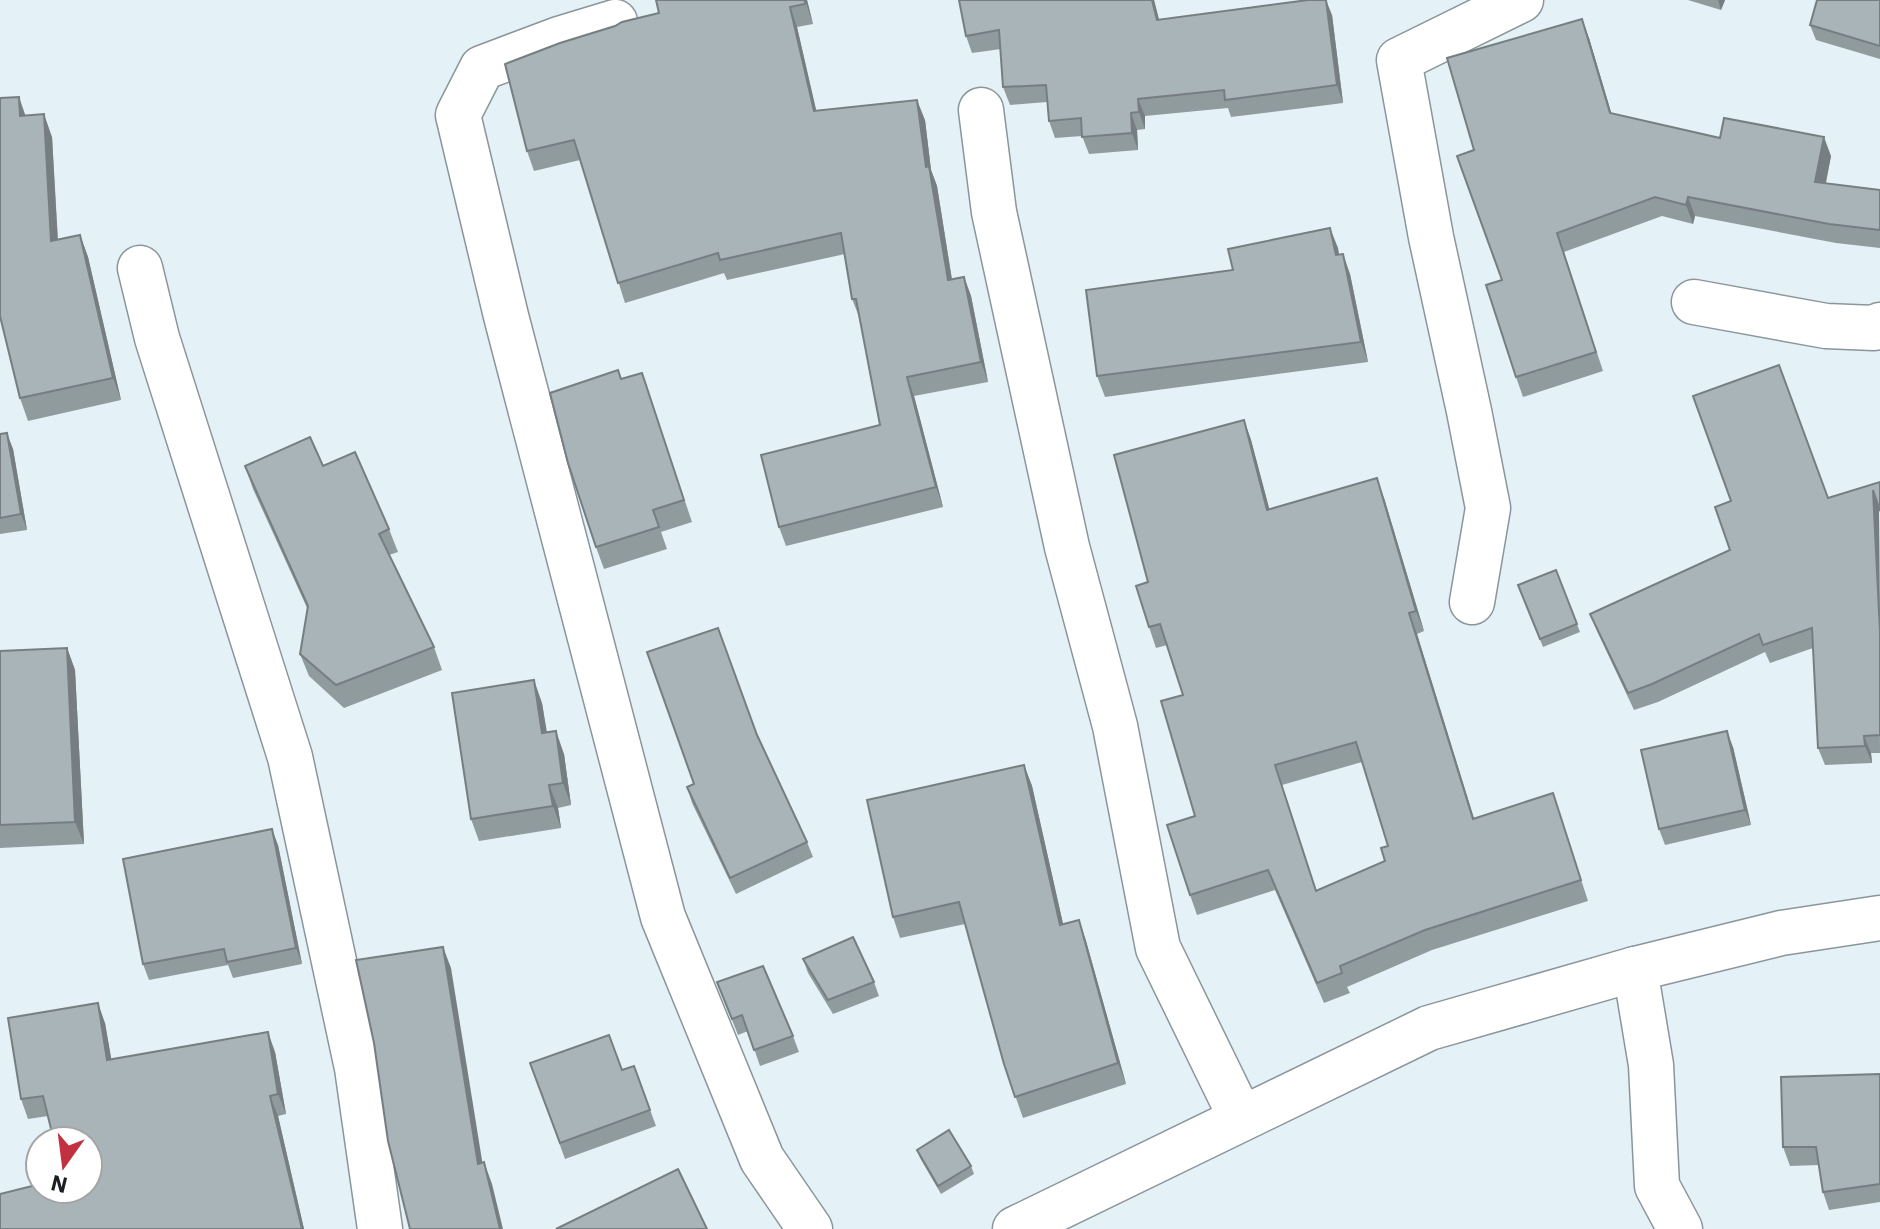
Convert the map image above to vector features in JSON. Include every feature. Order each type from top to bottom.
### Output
[{"type":"street","points":[[1472,602],[1488,508],[1431,237],[1399,60],[1521,0]]},
{"type":"street","points":[[615,22],[482,68],[458,115],[506,316],[663,917],[762,1159],[810,1229]]},
{"type":"street","points":[[981,110],[997,227],[1067,547],[1115,726],[1158,948],[1241,1118]]},
{"type":"street","points":[[140,268],[157,338],[290,757],[357,1068],[380,1229]]},
{"type":"street","points":[[1694,302],[1826,326],[1874,328],[1880,325]]},
{"type":"street","points":[[1015,1229],[1429,1028],[1635,969],[1781,933],[1880,918]]},
{"type":"street","points":[[1635,969],[1651,1065],[1657,1186],[1680,1229]]},
{"type":"building","points":[[656,0],[805,0],[805,4],[790,7],[814,111],[917,100],[926,167],[929,166],[948,280],[964,277],[981,362],[907,377],[936,487],[779,527],[761,455],[880,425],[841,233],[720,260],[718,253],[618,283],[574,140],[527,151],[505,64],[622,22],[659,13]]},
{"type":"building","points":[[959,0],[1152,0],[1157,20],[1326,0],[1337,85],[1225,100],[1224,90],[1138,99],[1139,112],[1131,113],[1132,133],[1082,137],[1081,118],[1049,121],[1046,85],[1003,87],[999,30],[966,36]]},
{"type":"building","points":[[1817,0],[1880,0],[1880,46],[1810,25]]},
{"type":"building","points":[[1582,19],[1610,113],[1720,138],[1724,118],[1824,137],[1815,182],[1880,190],[1880,230],[1829,224],[1688,197],[1686,205],[1655,197],[1557,233],[1596,352],[1516,377],[1486,285],[1502,280],[1457,156],[1474,150],[1447,58]]},
{"type":"building","points":[[19,97],[20,116],[44,114],[51,241],[80,235],[113,378],[20,398],[0,316],[0,98]]},
{"type":"building","points":[[1330,228],[1336,255],[1343,254],[1361,342],[1097,376],[1086,290],[1233,270],[1228,249]]},
{"type":"building","points":[[1779,365],[1828,498],[1880,482],[1880,511],[1873,490],[1880,632],[1880,735],[1864,736],[1865,746],[1818,748],[1812,628],[1763,645],[1759,634],[1628,693],[1590,614],[1730,550],[1715,507],[1731,501],[1693,396]]},
{"type":"building","points":[[618,370],[621,379],[642,373],[684,500],[653,510],[659,527],[596,547],[568,463],[550,393]]},
{"type":"building","points":[[1244,420],[1267,510],[1377,478],[1416,611],[1409,613],[1473,819],[1553,793],[1581,880],[1425,930],[1340,966],[1342,973],[1317,983],[1268,870],[1190,895],[1167,825],[1195,816],[1161,701],[1183,695],[1160,624],[1149,627],[1136,586],[1148,582],[1114,455]],"holes":[[[1356,742],[1388,846],[1381,848],[1385,861],[1316,891],[1275,765]]]},
{"type":"building","points":[[7,433],[21,514],[0,518],[0,434]]},
{"type":"building","points":[[310,437],[323,466],[355,452],[389,529],[379,534],[434,647],[336,685],[300,654],[308,606],[245,466]]},
{"type":"building","points":[[1556,570],[1577,624],[1540,639],[1518,585]]},
{"type":"building","points":[[718,628],[757,735],[807,842],[730,878],[687,787],[694,784],[647,652]]},
{"type":"building","points":[[67,648],[75,822],[0,825],[0,651]]},
{"type":"building","points":[[534,680],[542,733],[556,731],[563,783],[549,785],[553,806],[471,819],[452,693]]},
{"type":"building","points":[[1727,731],[1745,810],[1659,829],[1641,750]]},
{"type":"building","points":[[1024,765],[1060,925],[1079,920],[1118,1063],[1015,1097],[959,902],[893,917],[867,800]]},
{"type":"building","points":[[272,829],[296,948],[227,962],[224,949],[143,964],[123,859]]},
{"type":"building","points":[[853,937],[874,982],[828,1000],[803,959]]},
{"type":"building","points":[[443,947],[478,1164],[484,1162],[500,1229],[410,1229],[388,1141],[374,1043],[356,960]]},
{"type":"building","points":[[763,966],[793,1036],[754,1050],[742,1015],[732,1019],[717,982]]},
{"type":"building","points":[[98,1003],[107,1060],[268,1032],[278,1094],[270,1096],[302,1229],[0,1229],[0,1194],[24,1188],[24,1205],[104,1205],[104,1125],[50,1125],[43,1096],[21,1099],[8,1018]]},
{"type":"building","points":[[609,1035],[622,1070],[634,1066],[650,1110],[560,1143],[530,1063]]},
{"type":"building","points":[[1880,1074],[1880,1184],[1823,1192],[1816,1147],[1783,1147],[1781,1077]]},
{"type":"building","points":[[949,1130],[971,1166],[938,1186],[917,1150]]},
{"type":"building","points":[[678,1169],[707,1229],[556,1229]]}]
